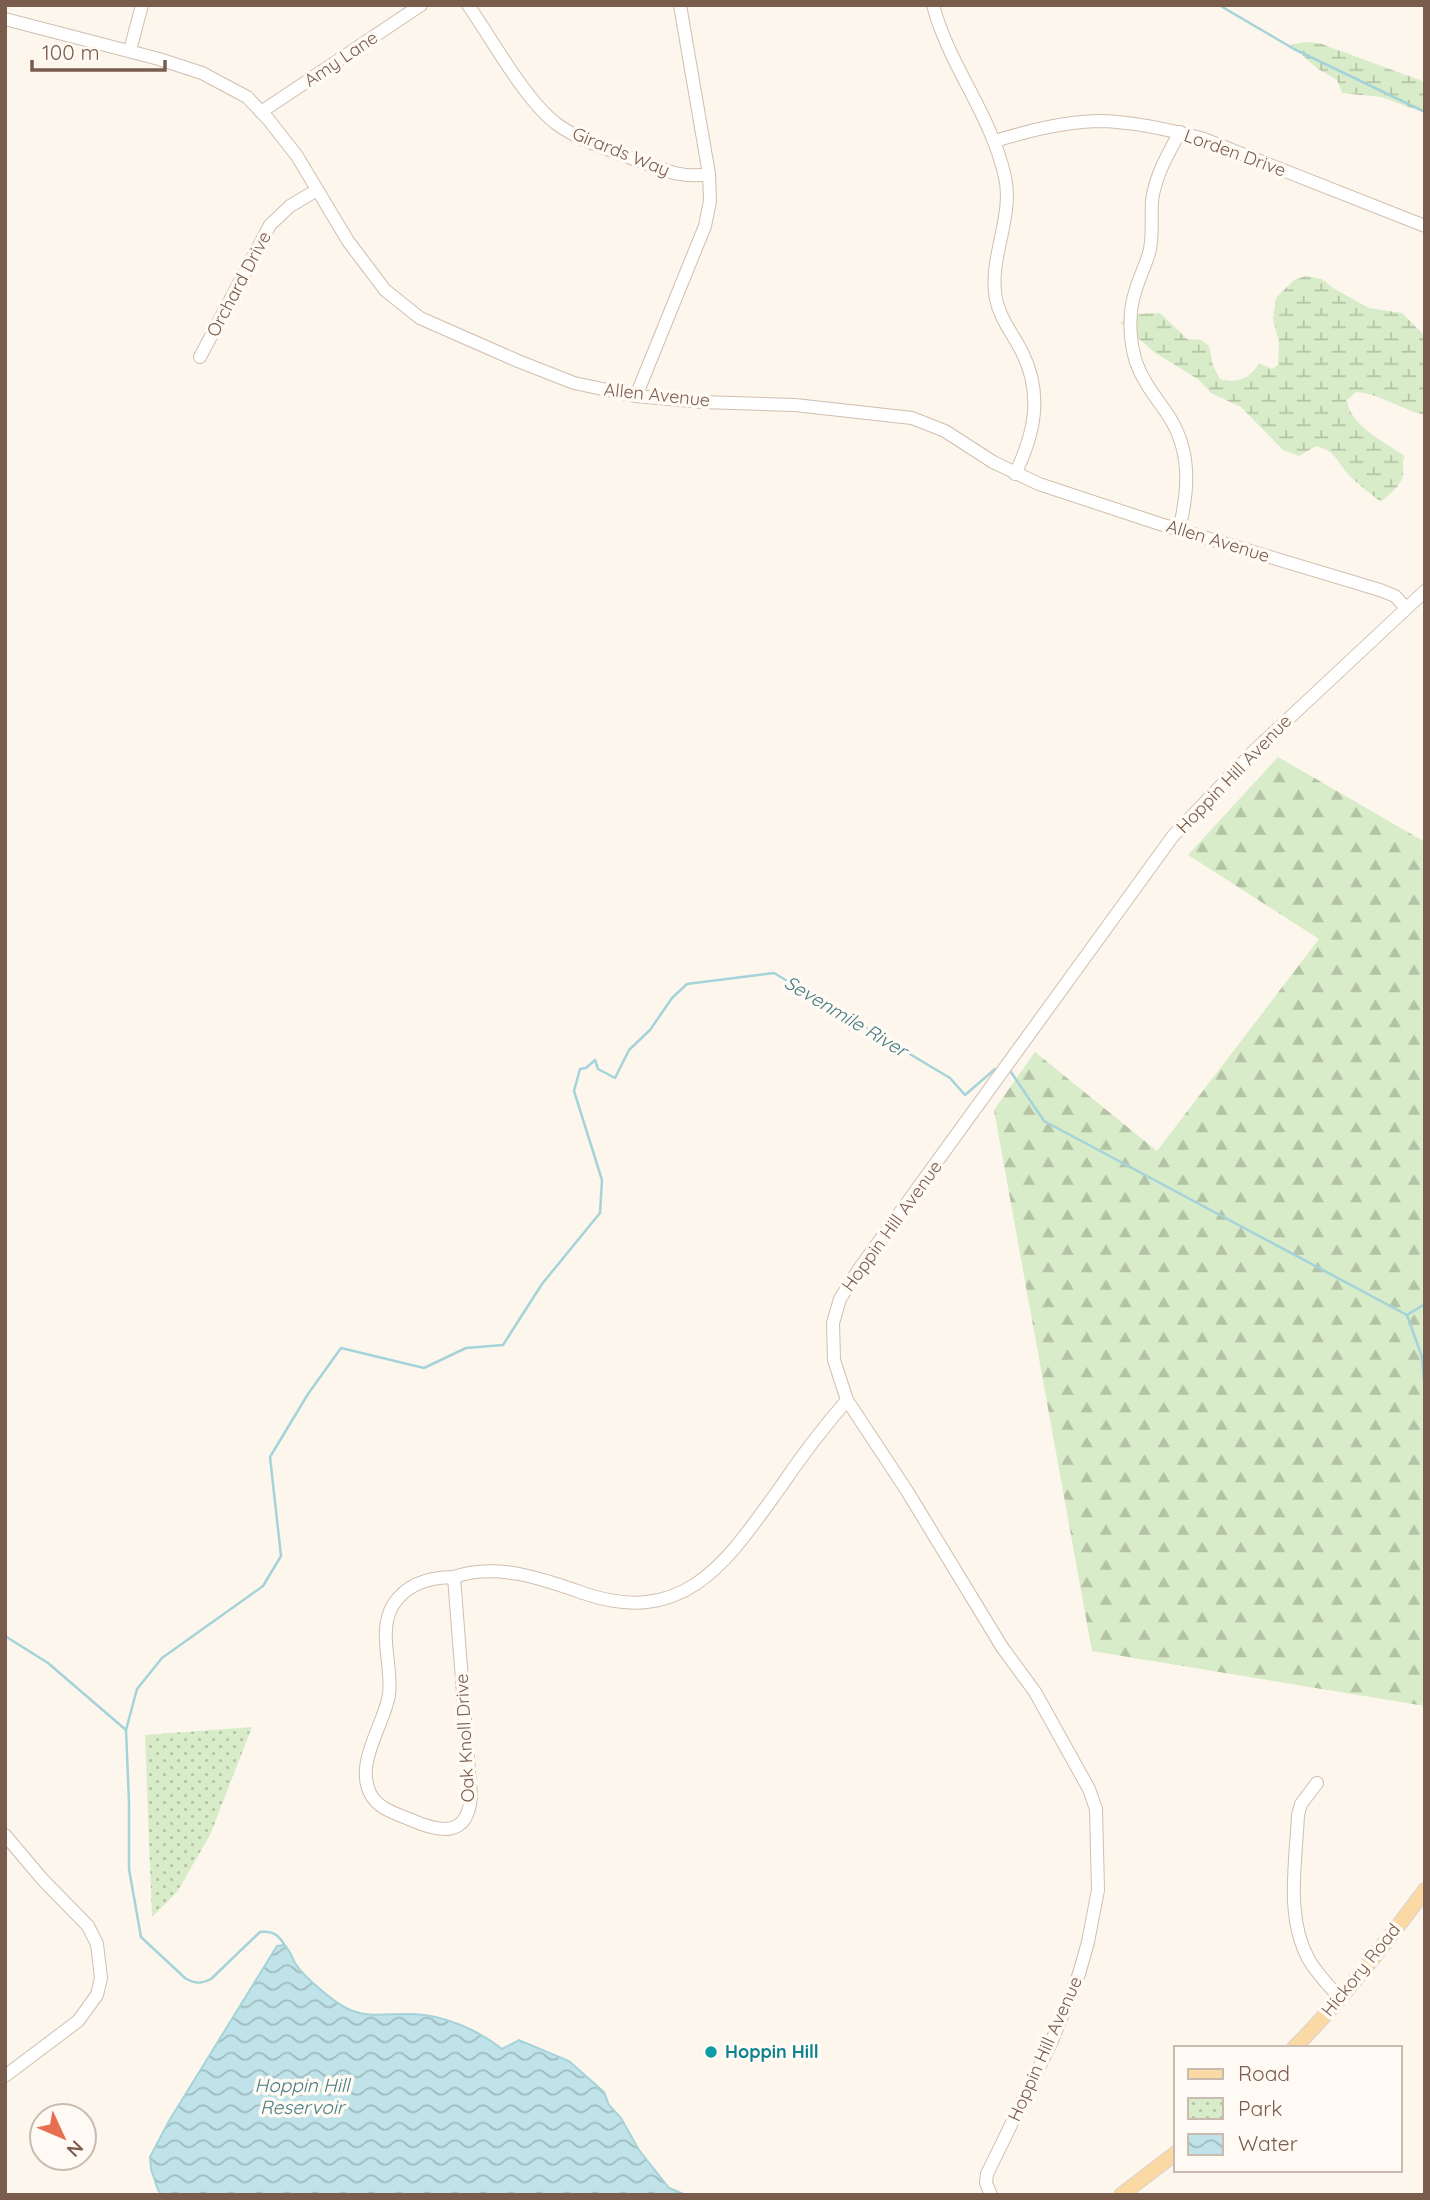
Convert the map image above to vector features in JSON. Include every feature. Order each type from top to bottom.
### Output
[{"type":"main road","name":"Hickory Road","points":[[1296,2046],[1374,1959],[1425,1889]]},
{"type":"main road","points":[[1121,2195],[1174,2155]]},
{"type":"street","points":[[130,50],[142,5]]},
{"type":"street","name":"Amy Lane","points":[[261,112],[421,5]]},
{"type":"street","name":"Girards Way","points":[[468,5],[535,103],[559,125],[593,143],[665,170],[687,176],[709,174]]},
{"type":"street","points":[[636,396],[705,226],[710,201],[709,174],[680,5]]},
{"type":"street","points":[[933,5],[943,36],[995,141],[1006,181],[996,269],[996,298],[1003,321],[1033,378],[1035,415],[1028,447],[1015,474]]},
{"type":"street","name":"Allen Avenue","points":[[5,19],[130,50],[202,73],[247,97],[297,156],[348,241],[377,281],[406,309],[420,318],[574,383],[636,396],[702,402],[795,405],[912,418],[945,431],[1015,474],[1179,530],[1380,590],[1395,596],[1406,608]]},
{"type":"street","name":"Lorden Drive","points":[[995,141],[1042,128],[1097,121],[1180,132],[1425,226]]},
{"type":"street","points":[[1179,530],[1187,494],[1184,451],[1173,424],[1142,377],[1134,354],[1130,327],[1135,292],[1150,249],[1154,189],[1165,159],[1180,132]]},
{"type":"street","name":"Orchard Drive","points":[[200,357],[270,225],[290,206],[317,190]]},
{"type":"street","name":"Hoppin Hill Avenue","points":[[991,2195],[986,2183],[987,2174],[1066,2008],[1088,1942],[1098,1890],[1096,1810],[1089,1789],[1035,1692],[1002,1647],[907,1491],[847,1401],[837,1373],[832,1336],[835,1311],[853,1279],[1173,836],[1240,765],[1425,591]]},
{"type":"street","name":"Oak Knoll Drive","points":[[454,1577],[471,1796],[466,1818],[452,1829],[440,1831],[380,1806],[371,1796],[366,1776],[388,1695],[386,1633],[389,1613],[408,1589],[426,1580],[485,1572],[538,1578],[591,1596],[647,1604],[690,1589],[732,1553],[819,1433],[847,1401]]},
{"type":"street","points":[[1317,1783],[1301,1804],[1298,1815],[1294,1904],[1296,1923],[1308,1959],[1340,1998]]},
{"type":"street","points":[[5,1835],[43,1880],[88,1926],[97,1944],[101,1978],[97,1995],[78,2021],[5,2076]]},
{"type":"green space","points":[[1319,43],[1425,82],[1425,110],[1420,111],[1381,97],[1342,93],[1337,80],[1318,69],[1291,45]]},
{"type":"green space","points":[[1306,276],[1322,279],[1369,308],[1402,313],[1425,336],[1425,415],[1356,392],[1347,400],[1349,409],[1361,425],[1405,456],[1400,482],[1381,502],[1350,476],[1329,451],[1316,446],[1299,456],[1283,450],[1241,407],[1211,393],[1199,380],[1154,352],[1121,323],[1134,315],[1160,313],[1187,339],[1201,340],[1209,346],[1213,366],[1220,379],[1238,380],[1252,373],[1259,363],[1272,369],[1278,365],[1279,343],[1273,319],[1276,298],[1294,280]]},
{"type":"green space","points":[[1278,757],[1425,842],[1425,1706],[1092,1651],[994,1110],[1035,1052],[1157,1151],[1319,939],[1188,855]]},
{"type":"green space","points":[[252,1727],[210,1835],[177,1892],[152,1917],[145,1735]]},
{"type":"water","name":"Hoppin Hill Reservoir","points":[[284,1945],[299,1969],[313,1983],[353,2011],[437,2017],[471,2030],[502,2049],[519,2040],[569,2061],[604,2092],[609,2105],[621,2118],[639,2150],[669,2188],[686,2195],[162,2195],[151,2169],[150,2157],[169,2121],[277,1946]]},
{"type":"waterway","points":[[1219,5],[1294,49],[1425,112]]},
{"type":"waterway","name":"Sevenmile River","points":[[287,1949],[277,1935],[260,1932],[211,1979],[198,1983],[185,1978],[141,1937],[129,1869],[126,1730],[137,1689],[162,1658],[263,1586],[281,1556],[270,1457],[308,1394],[341,1348],[424,1368],[466,1348],[503,1345],[542,1284],[600,1213],[602,1180],[574,1091],[580,1069],[586,1068],[595,1060],[598,1069],[615,1078],[629,1050],[650,1030],[672,998],[687,984],[774,973],[950,1078],[965,1095],[995,1069]]},
{"type":"waterway","name":"Sevenmile River","points":[[1011,1072],[1044,1121],[1407,1315],[1422,1357],[1425,1394]]},
{"type":"waterway","points":[[1407,1315],[1425,1304]]},
{"type":"waterway","name":"Sevenmile River","points":[[5,1636],[48,1663],[126,1730]]},
{"type":"place","name":"Hoppin Hill","points":[[711,2052]]}]
